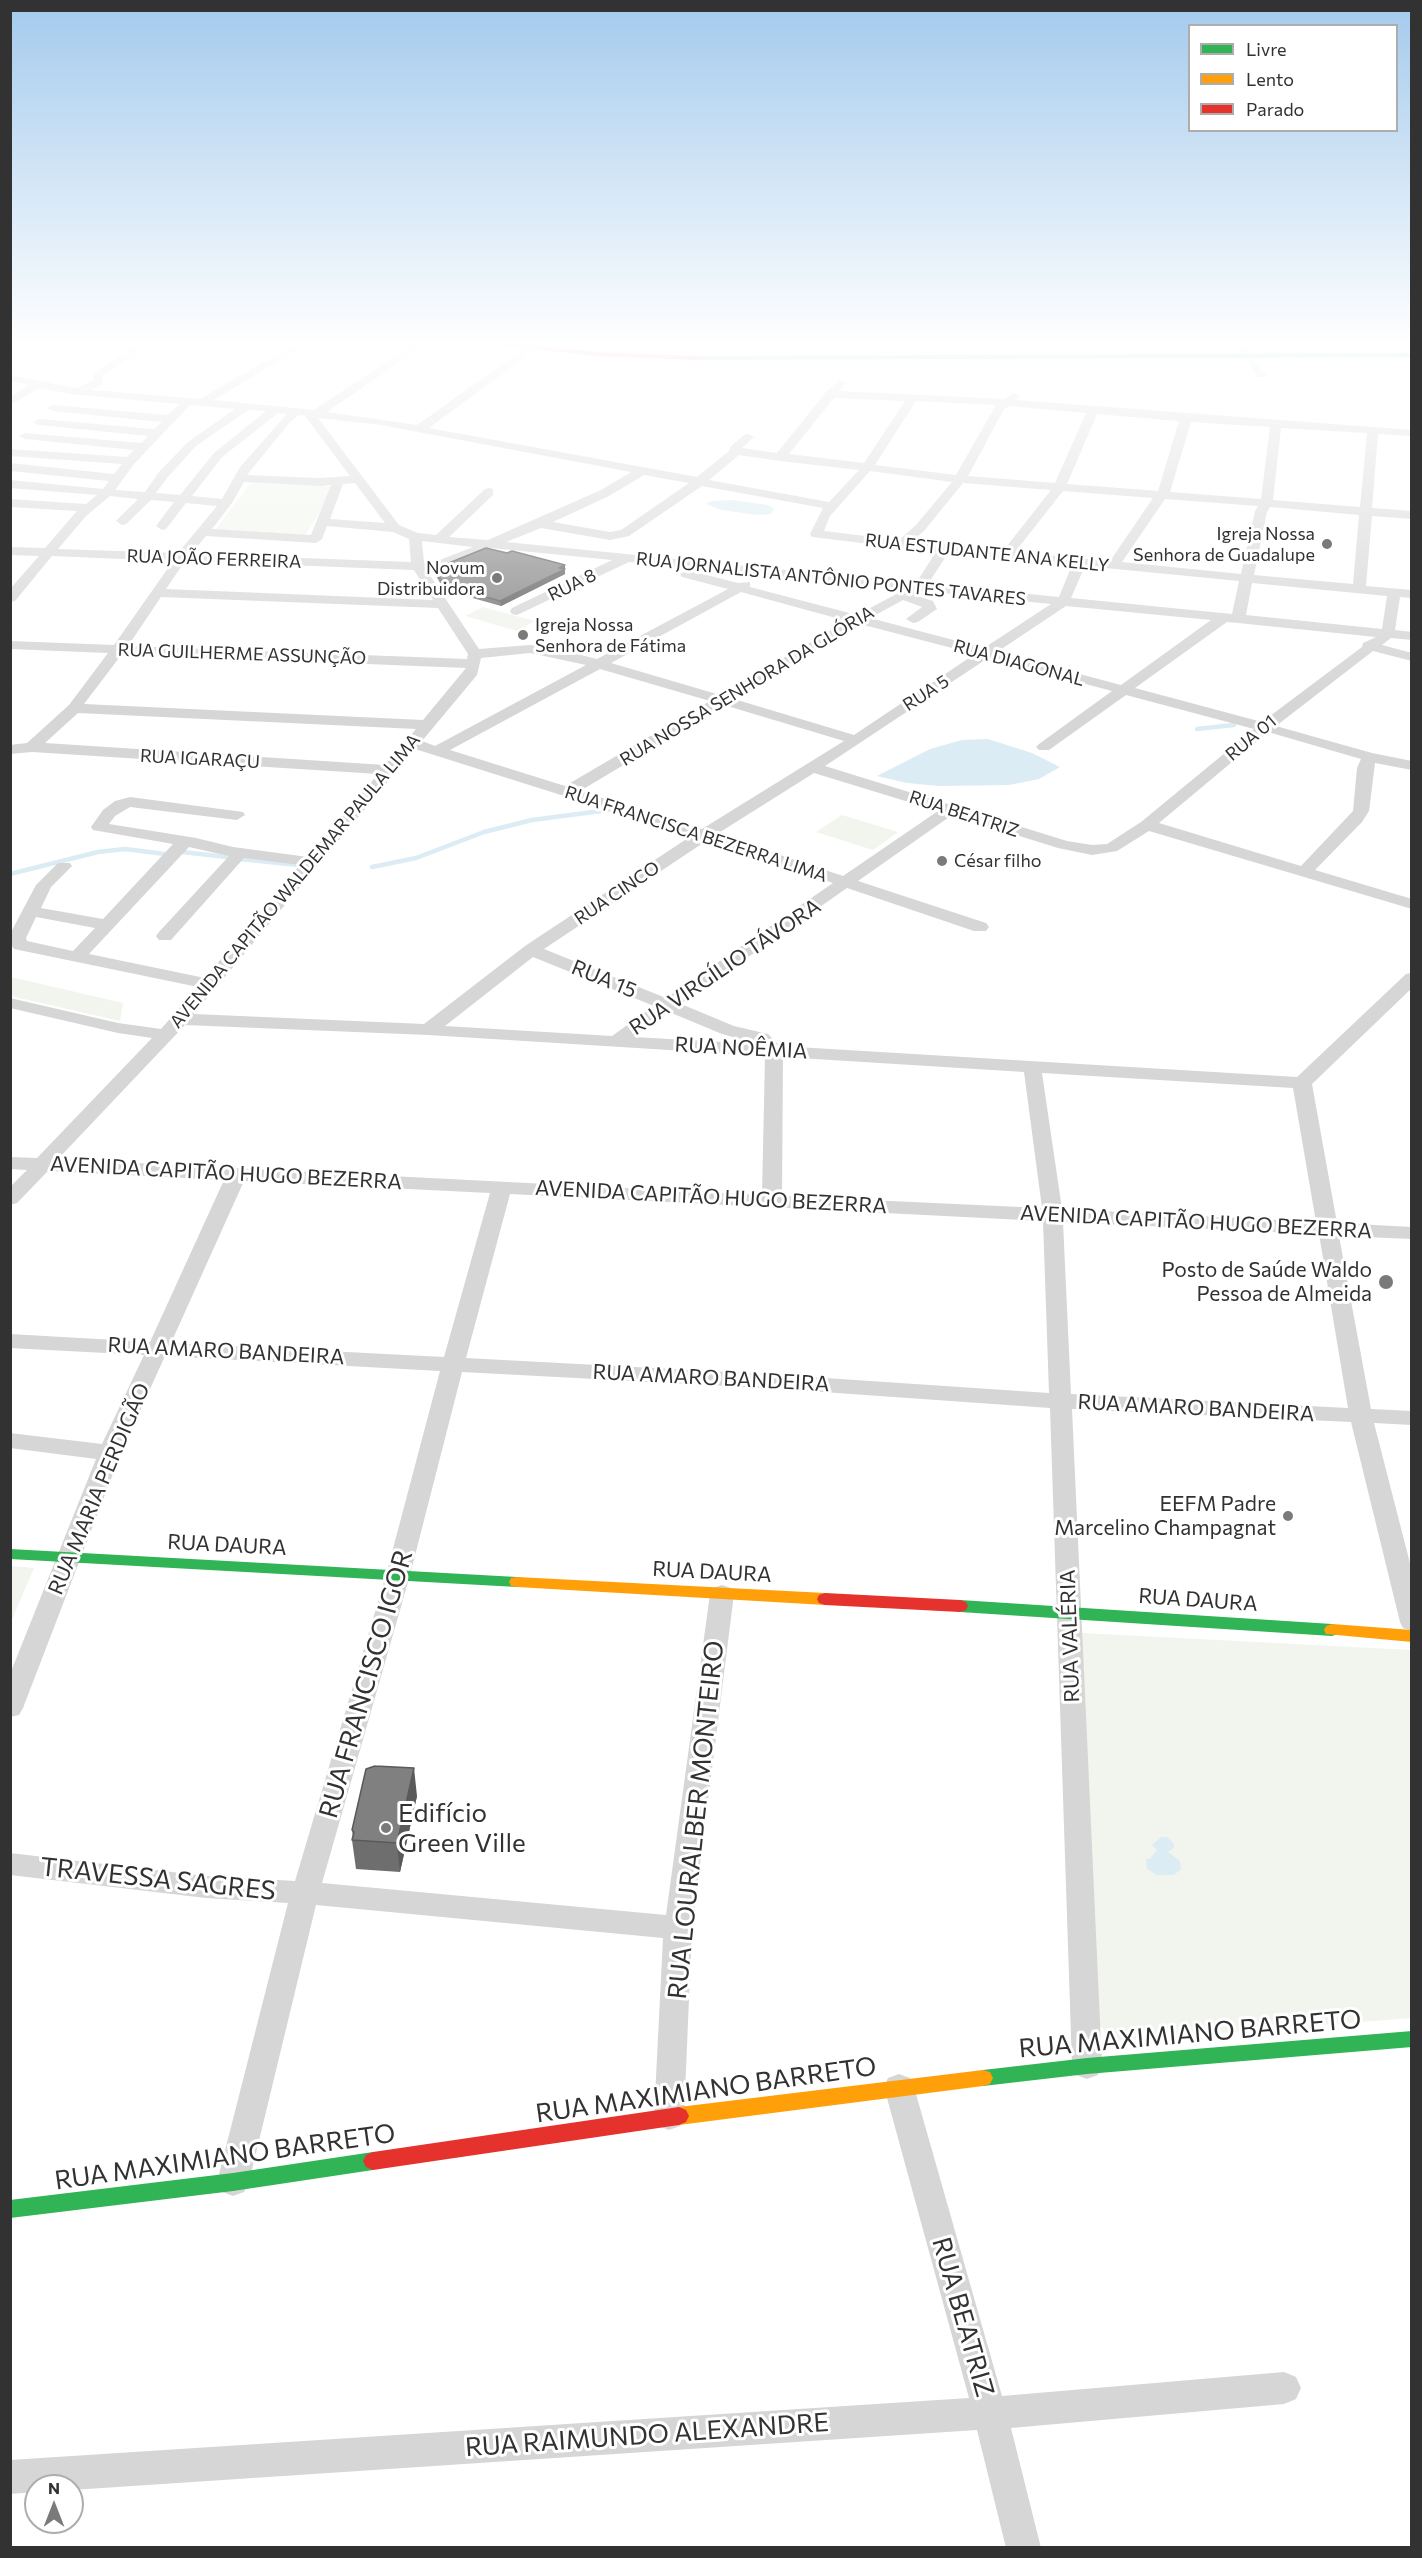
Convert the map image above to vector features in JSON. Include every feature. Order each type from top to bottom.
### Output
[{"type":"street","points":[[10,598],[129,462]]},
{"type":"street","points":[[172,462],[338,482],[358,479]]},
{"type":"street","points":[[10,764],[21,749],[74,708],[182,557],[226,503],[236,471],[244,462]]},
{"type":"street","name":"RUA JORNALISTA ANTÔNIO PONTES TAVARES","points":[[345,462],[395,528],[415,537],[1412,636]]},
{"type":"street","points":[[598,462],[831,506],[870,462]]},
{"type":"street","points":[[540,524],[610,536],[620,535],[699,483],[723,462]]},
{"type":"street","points":[[819,462],[1059,488],[1412,515]]},
{"type":"street","points":[[901,545],[920,528],[960,479],[969,462]]},
{"type":"street","points":[[1006,555],[1020,534],[1059,488],[1070,462]]},
{"type":"street","points":[[1114,565],[1165,490],[1173,462]]},
{"type":"street","points":[[1044,747],[1123,690],[1231,619],[1246,579],[1261,511],[1266,505],[1273,462]]},
{"type":"street","points":[[1359,589],[1371,462]]},
{"type":"street","points":[[123,521],[180,463]]},
{"type":"street","points":[[162,526],[184,499],[180,463]]},
{"type":"street","points":[[10,467],[117,478]]},
{"type":"street","name":"RUA JOÃO FERREIRA","points":[[10,551],[434,567],[540,524],[605,493],[642,471]]},
{"type":"street","points":[[202,532],[316,538],[338,482]]},
{"type":"street","points":[[10,484],[226,503]]},
{"type":"street","points":[[440,538],[489,492]]},
{"type":"street","points":[[10,503],[89,508]]},
{"type":"street","name":"RUA ESTUDANTE ANA KELLY","points":[[831,506],[816,532],[822,536],[1412,594]]},
{"type":"street","points":[[324,522],[395,528]]},
{"type":"street","points":[[415,537],[418,567],[444,604],[472,654],[535,649],[599,664],[856,740]]},
{"type":"street","points":[[919,588],[944,549]]},
{"type":"street","name":"RUA DIAGONAL","points":[[626,558],[856,621],[1265,727],[1369,757],[1412,766]]},
{"type":"street","name":"RUA 8","points":[[517,611],[626,558]]},
{"type":"street","points":[[1063,602],[1080,562]]},
{"type":"street","points":[[439,750],[766,572]]},
{"type":"street","name":"RUA NOSSA SENHORA DA GLÓRIA","points":[[567,792],[856,621],[919,588]]},
{"type":"street","points":[[1388,634],[1394,592]]},
{"type":"street","points":[[157,593],[444,604]]},
{"type":"street","points":[[902,595],[928,604],[930,609],[913,619]]},
{"type":"street","name":"RUA 5","points":[[812,767],[1063,602]]},
{"type":"street","name":"RUA 01","points":[[1117,845],[1147,825],[1265,727],[1368,646],[1388,634]]},
{"type":"street","name":"RUA GUILHERME ASSUNÇÃO","points":[[10,645],[472,654]]},
{"type":"street","points":[[1368,646],[1412,657]]},
{"type":"street","name":"AVENIDA CAPITÃO WALDEMAR PAULA LIMA","points":[[10,1199],[180,1019],[425,725],[472,672],[472,654]]},
{"type":"street","points":[[74,708],[425,725]]},
{"type":"street","name":"RUA FRANCISCA BEZERRA LIMA","points":[[411,743],[704,835],[980,927]]},
{"type":"street","name":"RUA IGARAÇU","points":[[21,749],[389,770]]},
{"type":"street","points":[[1303,873],[1356,819],[1361,811],[1365,768],[1369,757]]},
{"type":"street","name":"RUA BEATRIZ","points":[[812,767],[1079,848],[1101,850],[1117,845]]},
{"type":"street","name":"RUA CINCO","points":[[428,1030],[531,950],[704,835],[812,767]]},
{"type":"street","points":[[237,815],[130,801],[121,804],[99,825],[101,829],[185,841],[240,853],[312,862]]},
{"type":"street","name":"RUA VIRGÍLIO TÁVORA","points":[[616,1041],[951,809]]},
{"type":"street","points":[[1147,825],[1412,904]]},
{"type":"street","points":[[76,958],[185,841]]},
{"type":"street","points":[[165,936],[240,853]]},
{"type":"street","points":[[64,866],[44,885],[17,938],[20,945],[209,984]]},
{"type":"street","points":[[31,911],[107,925]]},
{"type":"street","name":"RUA 15","points":[[531,950],[728,1030],[762,1038],[774,1050]]},
{"type":"street","points":[[1412,978],[1302,1083],[1361,1416],[1412,1622]]},
{"type":"street","points":[[10,1003],[108,1026],[166,1035]]},
{"type":"street","name":"RUA NOÊMIA","points":[[180,1019],[428,1030],[1302,1083]]},
{"type":"street","points":[[772,1200],[774,1050]]},
{"type":"street","name":"RUA VALÉRIA","points":[[1032,1065],[1053,1214],[1087,2066]]},
{"type":"street","name":"AVENIDA CAPITÃO HUGO BEZERRA","points":[[10,1163],[1412,1233]]},
{"type":"street","name":"RUA MARIA PERDIGÃO","points":[[10,1708],[110,1453],[237,1174]]},
{"type":"street","name":"RUA FRANCISCO IGOR","points":[[233,2182],[305,1893],[398,1575],[502,1186]]},
{"type":"street","name":"RUA AMARO BANDEIRA","points":[[10,1341],[766,1381],[1059,1401],[1412,1418]]},
{"type":"street","points":[[10,1440],[110,1453]]},
{"type":"street","name":"RUA DAURA","points":[[10,1554],[1070,1612],[1412,1636]]},
{"type":"street","name":"RUA LOURALBER MONTEIRO","points":[[669,2117],[678,1928],[722,1594]]},
{"type":"street","name":"TRAVESSA SAGRES","points":[[10,1864],[206,1887],[305,1893],[678,1928]]},
{"type":"street","name":"RUA MAXIMIANO BARRETO","points":[[10,2209],[233,2182],[669,2117],[900,2087],[1087,2066],[1412,2039]]},
{"type":"street","name":"RUA BEATRIZ","points":[[900,2087],[990,2412],[1024,2547]]},
{"type":"street","name":"RUA RAIMUNDO ALEXANDRE","points":[[10,2477],[990,2412],[1284,2388]]},
{"type":"shaded area","points":[[250,483],[337,486],[305,535],[214,532]]},
{"type":"shaded area","points":[[732,500],[768,505],[774,509],[771,514],[757,515],[722,510],[706,504],[711,501]]},
{"type":"shaded area","points":[[483,607],[535,621],[517,631],[465,616]]},
{"type":"shaded area","points":[[988,739],[1032,753],[1060,767],[1039,779],[1009,785],[939,786],[907,783],[877,776],[930,749],[962,740]]},
{"type":"shaded area","points":[[842,815],[898,832],[873,850],[816,832]]},
{"type":"shaded area","points":[[11,977],[123,1003],[120,1021],[11,996]]},
{"type":"shaded area","points":[[10,1566],[34,1568],[11,1622]]},
{"type":"shaded area","points":[[1082,1633],[1411,1650],[1411,2018],[1120,2041],[1097,2024]]},
{"type":"shaded area","points":[[1161,1837],[1167,1837],[1174,1844],[1174,1848],[1168,1852],[1180,1861],[1181,1869],[1174,1875],[1157,1875],[1147,1869],[1146,1859],[1150,1859],[1157,1850],[1152,1845]]},
{"type":"building","name":"Novum Distribuidora","points":[[486,548],[507,553],[512,551],[565,565],[559,568],[565,569],[500,601],[444,585],[434,569]]},
{"type":"building","points":[[375,1766],[414,1768],[397,1843],[352,1840],[354,1832],[352,1830],[366,1769]]},
{"type":"waterway","points":[[1197,729],[1234,725]]},
{"type":"waterway","points":[[372,867],[416,858],[484,832],[532,820],[616,809]]},
{"type":"waterway","points":[[10,874],[98,852],[125,849],[165,854]]},
{"type":"waterway","points":[[182,852],[227,857]]},
{"type":"waterway","points":[[240,859],[298,865]]},
{"type":"traffic: fast","points":[[10,1554],[517,1582]]},
{"type":"traffic: fast","points":[[960,1606],[1332,1630]]},
{"type":"traffic: fast","points":[[983,2078],[1087,2066],[1412,2039]]},
{"type":"traffic: fast","points":[[10,2209],[233,2182],[373,2161]]},
{"type":"traffic: slow","points":[[517,1582],[825,1599]]},
{"type":"traffic: slow","points":[[1332,1630],[1412,1636]]},
{"type":"traffic: slow","points":[[679,2116],[983,2078]]},
{"type":"traffic: jam","points":[[825,1599],[960,1606]]},
{"type":"traffic: jam","points":[[373,2161],[679,2116]]},
{"type":"place","name":"Igreja Nossa Senhora de Guadalupe","points":[[1327,544]]},
{"type":"place","name":"Novum Distribuidora","points":[[497,578]]},
{"type":"place","name":"Igreja Nossa Senhora de Fátima","points":[[523,635]]},
{"type":"place","name":"César filho","points":[[942,861]]},
{"type":"place","name":"Posto de Saúde Waldo Pessoa de Almeida","points":[[1386,1282]]},
{"type":"place","name":"EEFM Padre Marcelino Champagnat","points":[[1288,1516]]},
{"type":"place","name":"Edifício Green Ville","points":[[386,1828]]}]
